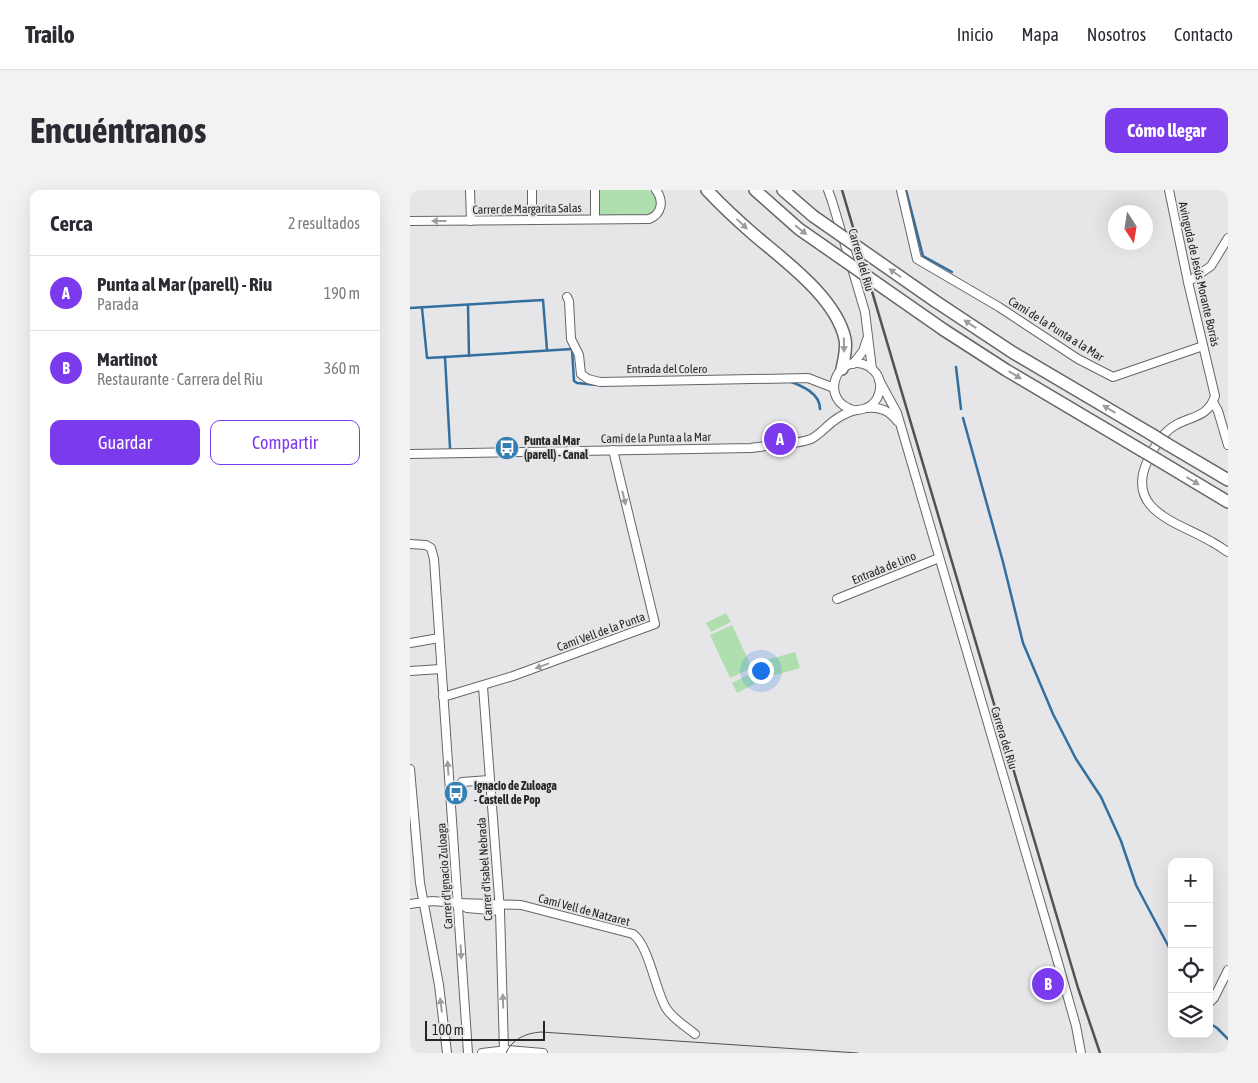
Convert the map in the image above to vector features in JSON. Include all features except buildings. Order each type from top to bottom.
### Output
[{"type":"highway","points":[[707,190],[751,232],[799,272],[831,309],[841,328],[846,347],[842,369]]},
{"type":"highway","points":[[755,190],[799,229],[944,330],[1006,370],[1228,502]]},
{"type":"highway","points":[[783,190],[813,216],[1012,352],[1228,480]]},
{"type":"street","points":[[470,190],[470,221]]},
{"type":"street","points":[[532,190],[532,220]]},
{"type":"street","points":[[595,190],[595,219]]},
{"type":"street","name":"Carrer de Margarita Salas","points":[[410,221],[645,219],[652,217],[660,210],[660,198],[656,190]]},
{"type":"street","name":"Carrera del Riu","points":[[828,190],[865,312],[872,369]]},
{"type":"street","name":"Camí de la Punta a la Mar","points":[[901,190],[918,259],[999,307],[1078,358],[1113,377],[1203,346]]},
{"type":"street","name":"Avinguda de Jesús Morante Borràs","points":[[1169,190],[1188,282],[1215,396],[1213,402],[1218,411],[1228,445]]},
{"type":"street","points":[[1188,282],[1211,266],[1228,238]]},
{"type":"street","name":"Entrada del Colero","points":[[567,298],[569,301],[571,339],[579,355],[581,374],[588,379],[600,382],[808,378],[834,388]]},
{"type":"street","points":[[853,364],[863,351],[868,337]]},
{"type":"street","points":[[835,420],[837,399],[834,388],[835,378],[842,369],[853,364],[864,364],[872,369],[879,380],[880,389],[877,398],[867,408],[854,410],[844,406],[837,399]]},
{"type":"street","name":"Carrera del Riu","points":[[879,380],[896,413],[940,558],[1076,1026],[1081,1053]]},
{"type":"street","points":[[1213,402],[1208,410],[1175,425],[1164,434],[1152,450],[1142,475],[1144,493],[1151,506],[1162,517],[1212,541],[1228,552]]},
{"type":"street","name":"Carrera del Riu","points":[[867,408],[875,407],[888,411],[901,429]]},
{"type":"street","name":"Camí de la Punta a la Mar","points":[[410,454],[751,448],[804,441],[821,433],[835,420],[854,410]]},
{"type":"street","name":"Camí Vell de la Punta","points":[[443,698],[483,687],[655,624],[612,450]]},
{"type":"street","name":"Carrer d'Ignacio Zuloaga","points":[[410,544],[426,545],[431,548],[434,559],[468,1053]]},
{"type":"street","name":"Entrada de Lino","points":[[837,599],[940,558]]},
{"type":"street","points":[[410,643],[439,638]]},
{"type":"street","points":[[410,671],[441,669]]},
{"type":"street","name":"Carrer d'Isabel Nebrada","points":[[483,687],[499,907],[504,1050]]},
{"type":"street","points":[[410,769],[420,884],[439,985],[447,1053]]},
{"type":"street","points":[[462,782],[489,780]]},
{"type":"street","points":[[410,904],[423,901],[440,901],[499,907]]},
{"type":"street","name":"Camí Vell de Natzaret","points":[[499,907],[521,905],[633,934],[640,941],[655,984],[668,1010],[674,1018],[695,1034]]},
{"type":"street","points":[[1213,999],[1228,970]]},
{"type":"street","points":[[482,1053],[504,1050],[543,1053]]},
{"type":"green space","points":[[597,190],[651,190],[656,197],[657,204],[648,216],[600,216],[598,215]]},
{"type":"green space","points":[[726,613],[731,622],[711,632],[706,623]]},
{"type":"green space","points":[[732,625],[752,668],[730,678],[710,635]]},
{"type":"green space","points":[[795,652],[800,668],[768,677],[763,661]]},
{"type":"green space","points":[[752,673],[756,683],[737,693],[732,683]]},
{"type":"waterway","points":[[906,190],[923,256],[952,272]]},
{"type":"waterway","points":[[410,308],[543,300],[547,350]]},
{"type":"waterway","points":[[468,305],[469,356]]},
{"type":"waterway","points":[[422,308],[427,358],[445,357],[450,448]]},
{"type":"waterway","points":[[445,357],[572,349],[574,381],[597,385]]},
{"type":"waterway","points":[[956,367],[961,409]]},
{"type":"waterway","points":[[789,381],[814,394],[820,409]]},
{"type":"waterway","points":[[963,418],[1003,562],[1023,643],[1053,714],[1076,759],[1101,797],[1121,841],[1136,885],[1169,948]]},
{"type":"waterway","points":[[1213,1026],[1228,1039]]},
{"type":"tram line","points":[[506,1053],[516,1040],[541,1032],[858,1053]]},
{"type":"railway","points":[[842,190],[1078,988],[1100,1053]]},
{"type":"place","name":"Punta al Mar (parell) - Riu","points":[[780,439]]},
{"type":"place","name":"Punta al Mar (parell) - Canal","points":[[507,448]]},
{"type":"place","name":"Ignacio de Zuloaga - Castell de Pop","points":[[456,793]]},
{"type":"place","name":"Martinot","points":[[1048,984]]}]
